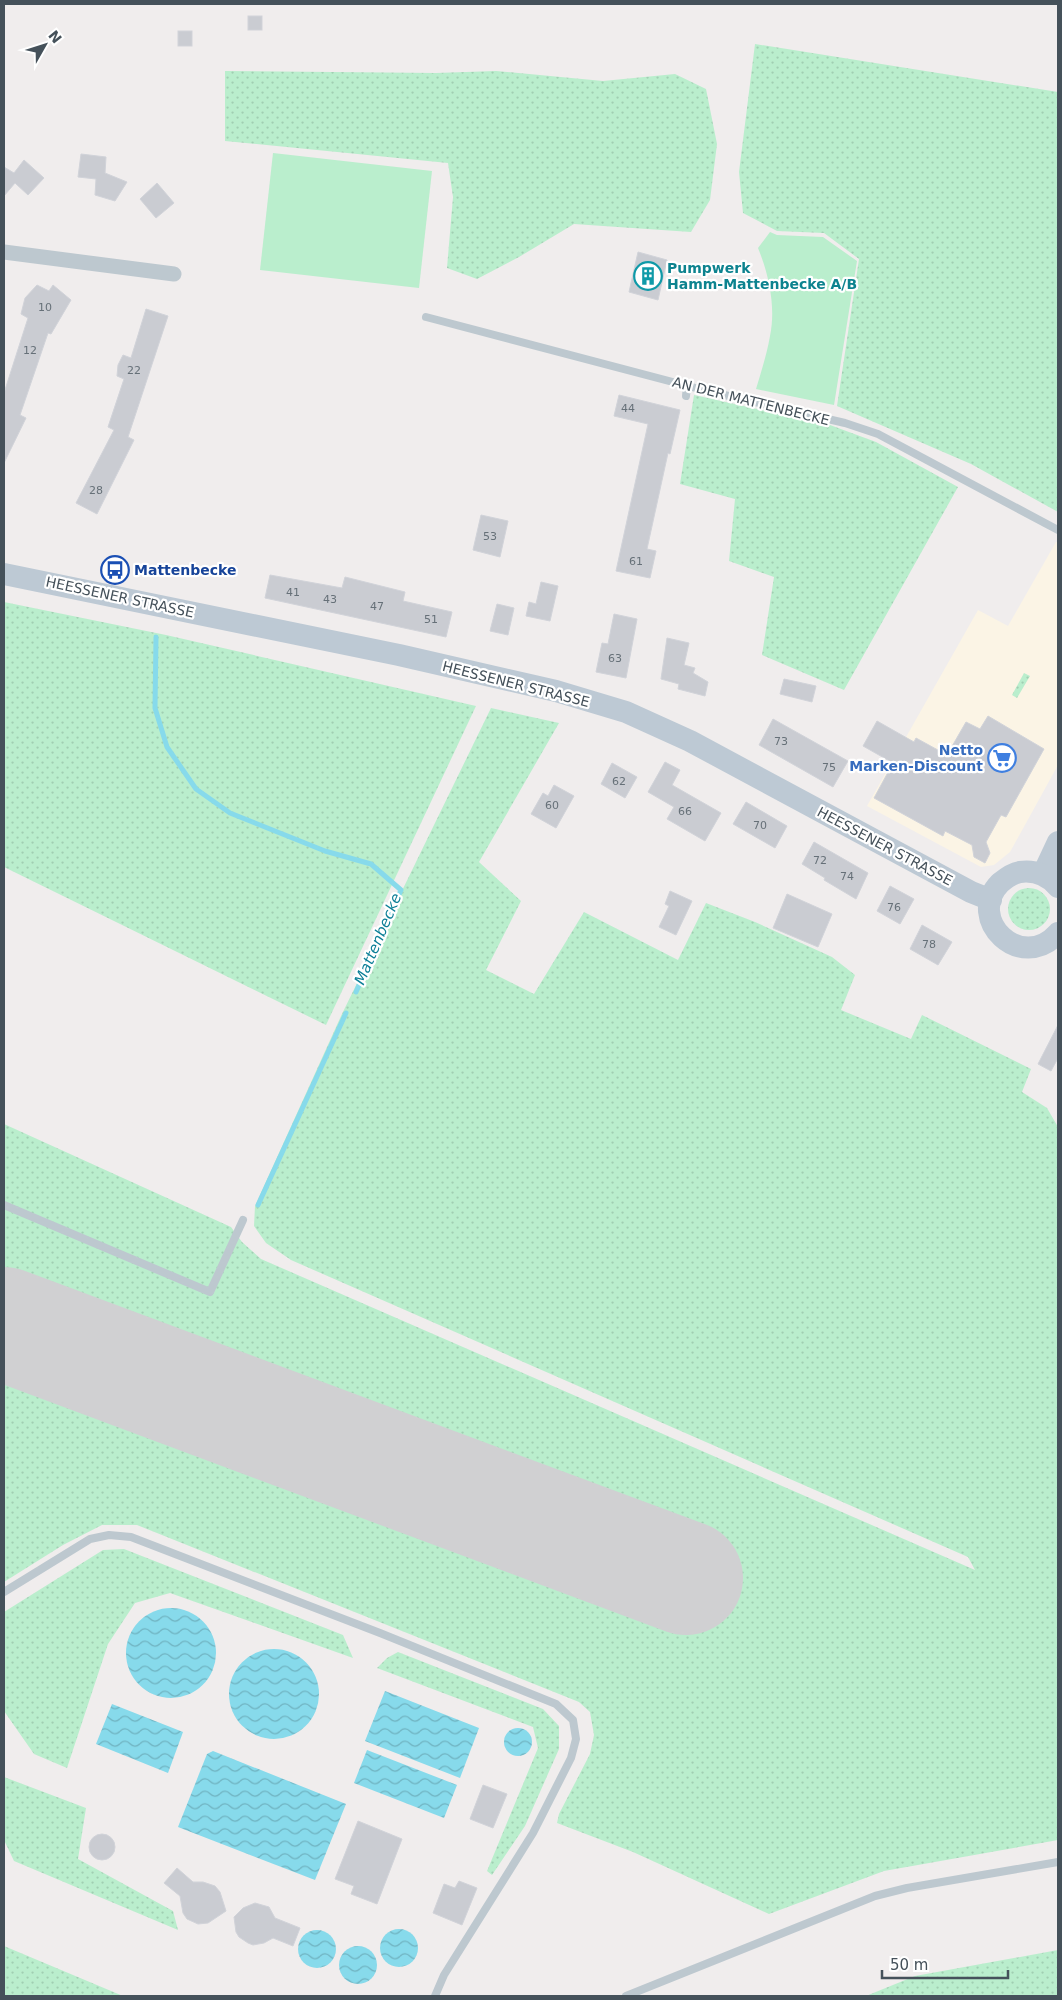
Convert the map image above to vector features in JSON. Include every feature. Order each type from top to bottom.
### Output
[{"type":"main road","name":"HEESSENER STRASSE","points":[[4,574],[399,655],[556,691],[626,712],[690,741],[971,892],[991,900]]},
{"type":"main road","points":[[1058,842],[1050,880],[1030,871],[1011,876],[996,888],[991,900],[990,912],[992,925],[1000,936],[1010,944],[1022,948],[1036,947],[1048,943],[1058,934]]},
{"type":"street","points":[[4,252],[174,274]]},
{"type":"lane","name":"AN DER MATTENBECKE","points":[[426,317],[687,386],[845,423],[878,434],[1058,530]]},
{"type":"lane","points":[[686,396],[687,386]]},
{"type":"lane","points":[[4,1206],[210,1292],[244,1220]]},
{"type":"lane","points":[[4,1592],[90,1539],[109,1535],[131,1537],[380,1633],[556,1704],[572,1720],[576,1739],[571,1758],[533,1834],[448,1967],[435,1996]]},
{"type":"lane","points":[[626,1996],[875,1896],[907,1888],[1058,1862]]},
{"type":"shaded area","points":[[1056,542],[1058,542],[1058,765],[1010,852],[994,865],[981,867],[867,806],[978,610],[1008,626]]},
{"type":"green space","points":[[755,44],[1058,92],[1058,512],[971,464],[837,406],[859,259],[824,233],[777,231],[743,213],[739,172]]},
{"type":"green space","points":[[225,71],[436,73],[496,71],[603,81],[675,74],[706,89],[717,144],[710,200],[691,232],[574,224],[519,257],[477,279],[447,268],[453,197],[448,163],[225,141]]},
{"type":"green space","points":[[273,153],[432,171],[419,288],[260,270]]},
{"type":"green space","points":[[770,232],[777,235],[823,237],[857,261],[834,405],[756,389],[772,325],[772,303],[768,280],[758,248]]},
{"type":"green space","points":[[694,395],[830,425],[876,442],[958,487],[844,690],[762,655],[774,577],[729,561],[735,499],[680,484]]},
{"type":"green space","points":[[4,602],[166,635],[476,706],[326,1025],[4,867]]},
{"type":"green space","points":[[1024,673],[1030,676],[1017,698],[1012,695]]},
{"type":"green space","points":[[491,708],[559,723],[479,862],[521,901],[486,970],[534,994],[584,912],[678,960],[706,903],[755,922],[832,957],[855,975],[841,1010],[911,1039],[922,1015],[1031,1069],[1022,1092],[1047,1108],[1058,1127],[1058,1840],[884,1871],[769,1914],[633,1852],[557,1823],[559,1814],[590,1754],[594,1735],[590,1712],[579,1702],[137,1525],[102,1525],[63,1545],[4,1582],[4,1124],[231,1227],[242,1242],[261,1259],[975,1570],[968,1557],[291,1260],[266,1243],[254,1226],[255,1206],[341,1016]]},
{"type":"green space","points":[[1025,888],[1033,888],[1044,894],[1050,909],[1044,924],[1033,930],[1025,930],[1014,924],[1008,913],[1008,905],[1014,894]]},
{"type":"green space","points":[[124,1549],[343,1635],[353,1658],[170,1593],[135,1603],[108,1644],[67,1768],[34,1754],[4,1711],[4,1612],[103,1550]]},
{"type":"green space","points":[[398,1652],[543,1709],[559,1726],[559,1749],[525,1826],[492,1875],[487,1871],[538,1748],[533,1727],[377,1668],[387,1658]]},
{"type":"green space","points":[[4,1777],[86,1808],[78,1859],[173,1911],[178,1930],[14,1861],[4,1840]]},
{"type":"green space","points":[[4,1946],[123,1996],[4,1996]]},
{"type":"green space","points":[[1058,1950],[1058,1996],[866,1996],[915,1976]]},
{"type":"water","points":[[171,1608],[188,1611],[203,1621],[213,1636],[216,1653],[213,1670],[203,1685],[188,1695],[171,1698],[154,1695],[139,1685],[129,1670],[126,1653],[129,1636],[139,1621],[154,1611]]},
{"type":"water","points":[[274,1649],[291,1653],[306,1662],[315,1677],[319,1694],[315,1711],[306,1726],[291,1735],[274,1739],[257,1735],[242,1726],[233,1711],[229,1694],[233,1677],[242,1662],[257,1653]]},
{"type":"water","points":[[385,1691],[479,1728],[460,1778],[365,1741]]},
{"type":"water","points":[[112,1704],[183,1732],[168,1773],[96,1744]]},
{"type":"water","points":[[518,1728],[528,1732],[532,1742],[528,1752],[518,1756],[508,1752],[504,1742],[508,1732]]},
{"type":"water","points":[[367,1750],[457,1785],[444,1818],[354,1783]]},
{"type":"water","points":[[213,1751],[346,1804],[315,1880],[178,1827],[207,1754]]},
{"type":"water","points":[[399,1929],[413,1934],[418,1948],[413,1962],[399,1967],[385,1962],[380,1948],[385,1934]]},
{"type":"water","points":[[317,1930],[331,1935],[336,1949],[331,1963],[317,1968],[303,1963],[298,1949],[303,1935]]},
{"type":"water","points":[[358,1946],[372,1951],[377,1965],[372,1979],[358,1984],[344,1979],[339,1965],[344,1951]]},
{"type":"building","points":[[248,16],[262,16],[262,30],[248,30]]},
{"type":"building","points":[[178,31],[192,31],[192,46],[178,46]]},
{"type":"building","points":[[81,154],[106,157],[105,173],[127,182],[115,201],[95,195],[96,179],[78,177]]},
{"type":"building","points":[[24,160],[44,178],[28,195],[15,183],[4,196],[4,167],[14,173]]},
{"type":"building","points":[[157,183],[174,203],[156,218],[140,199]]},
{"type":"building","name":"Pumpwerk Hamm-Mattenbecke A/B","points":[[638,252],[667,260],[658,300],[629,292]]},
{"type":"building","points":[[37,285],[49,291],[53,285],[71,300],[51,334],[48,333],[20,415],[26,418],[4,463],[4,393],[28,318],[21,314],[25,298]]},
{"type":"building","points":[[146,309],[168,316],[128,437],[134,440],[97,514],[76,503],[114,430],[108,427],[124,379],[117,376],[118,365],[123,355],[131,358]]},
{"type":"building","points":[[619,395],[680,410],[670,454],[668,453],[647,549],[656,551],[650,578],[616,571],[648,424],[614,416]]},
{"type":"building","points":[[481,515],[508,521],[500,557],[473,550]]},
{"type":"building","points":[[270,575],[342,588],[345,577],[405,592],[403,601],[452,612],[446,637],[265,598]]},
{"type":"building","points":[[541,582],[558,586],[550,621],[526,616],[529,602],[536,604]]},
{"type":"building","points":[[497,604],[514,608],[508,635],[490,631]]},
{"type":"building","points":[[614,614],[637,619],[626,678],[596,672],[602,643],[608,644]]},
{"type":"building","points":[[667,638],[689,643],[684,665],[695,668],[693,673],[708,682],[705,696],[678,689],[679,684],[661,679]]},
{"type":"building","points":[[784,679],[816,686],[812,702],[780,694]]},
{"type":"building","points":[[988,716],[1044,749],[1006,817],[1001,815],[986,842],[990,853],[985,863],[974,857],[972,845],[945,831],[943,836],[874,798],[893,763],[863,746],[877,721],[914,742],[916,738],[947,755],[966,722],[980,729]]},
{"type":"building","points":[[773,719],[848,761],[833,787],[759,745]]},
{"type":"building","points":[[665,762],[680,770],[672,785],[721,813],[705,841],[667,819],[674,807],[648,792]]},
{"type":"building","points":[[612,763],[637,777],[625,798],[601,784]]},
{"type":"building","points":[[554,785],[574,796],[556,828],[531,814],[543,793],[548,796]]},
{"type":"building","points":[[746,802],[787,826],[775,848],[733,824]]},
{"type":"building","points":[[814,842],[868,873],[856,899],[802,864]]},
{"type":"building","points":[[890,886],[914,899],[900,924],[877,911]]},
{"type":"building","points":[[670,891],[692,901],[676,935],[659,927],[669,906],[665,904]]},
{"type":"building","points":[[787,894],[832,914],[818,947],[773,928]]},
{"type":"building","points":[[922,925],[952,942],[938,965],[910,949]]},
{"type":"building","points":[[1058,1025],[1058,1058],[1051,1071],[1038,1064]]},
{"type":"building","points":[[483,1785],[507,1794],[493,1828],[470,1819]]},
{"type":"building","points":[[358,1821],[402,1839],[377,1904],[351,1894],[354,1886],[335,1879]]},
{"type":"building","points":[[102,1834],[111,1838],[115,1847],[111,1856],[102,1860],[93,1856],[89,1847],[93,1838]]},
{"type":"building","points":[[177,1868],[193,1882],[203,1882],[215,1886],[220,1892],[226,1911],[208,1923],[198,1924],[187,1919],[183,1913],[180,1896],[164,1883]]},
{"type":"building","points":[[459,1881],[477,1888],[462,1925],[433,1913],[444,1884],[455,1888]]},
{"type":"building","points":[[255,1903],[269,1907],[275,1918],[300,1928],[293,1946],[273,1938],[264,1943],[253,1945],[239,1937],[236,1932],[234,1917],[243,1908]]},
{"type":"waterway","name":"Mattenbecke","points":[[156,637],[155,708],[167,747],[196,789],[230,813],[325,851],[371,864],[401,890],[356,992]]},
{"type":"waterway","name":"Mattenbecke","points":[[258,1205],[346,1013]]},
{"type":"runway","points":[[4,1324],[686,1578]]},
{"type":"place","name":"Pumpwerk Hamm-Mattenbecke A/B","points":[[648,276]]},
{"type":"place","name":"Mattenbecke","points":[[115,570]]},
{"type":"place","name":"Netto Marken-Discount","points":[[1002,758]]}]
